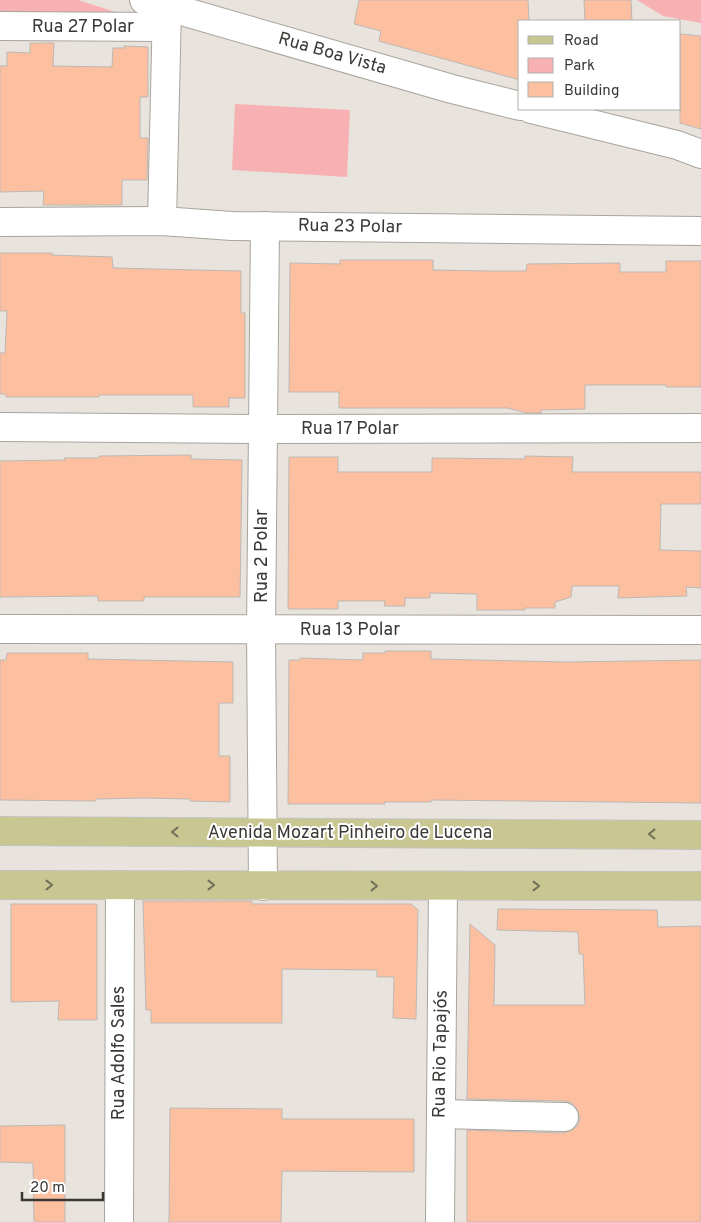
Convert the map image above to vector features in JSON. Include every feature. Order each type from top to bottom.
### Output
[{"type":"main road","name":"Avenida Mozart Pinheiro de Lucena","points":[[0,831],[701,835]]},
{"type":"main road","points":[[0,885],[701,886]]},
{"type":"street","name":"Rua 27 Polar","points":[[0,26],[159,11]]},
{"type":"street","name":"Rua Boa Vista","points":[[159,11],[518,105]]},
{"type":"street","points":[[159,11],[162,221]]},
{"type":"street","points":[[535,110],[677,145],[701,154]]},
{"type":"street","name":"Rua 23 Polar","points":[[0,222],[162,221],[232,226],[701,231]]},
{"type":"street","name":"Rua 2 Polar","points":[[263,886],[261,630],[265,226]]},
{"type":"street","name":"Rua 17 Polar","points":[[0,427],[263,429],[701,428]]},
{"type":"street","name":"Rua 13 Polar","points":[[0,628],[701,630]]},
{"type":"street","name":"Rua Adolfo Sales","points":[[119,1222],[120,885]]},
{"type":"street","name":"Rua Rio Tapajós","points":[[440,1222],[443,886]]},
{"type":"street","points":[[440,1114],[564,1117]]},
{"type":"green space","points":[[0,0],[78,0],[125,15],[0,18]]},
{"type":"green space","points":[[637,0],[701,0],[701,23],[663,16]]},
{"type":"green space","points":[[235,104],[350,110],[347,177],[232,170]]},
{"type":"building","points":[[359,0],[528,0],[529,20],[518,20],[518,79],[379,41],[381,31],[354,24]]},
{"type":"building","points":[[584,0],[631,0],[632,20],[585,20]]},
{"type":"building","points":[[681,34],[701,36],[701,129],[680,123]]},
{"type":"building","points":[[30,43],[54,43],[53,66],[112,67],[113,48],[125,48],[124,46],[148,47],[148,97],[140,97],[140,138],[148,138],[147,180],[122,180],[122,205],[43,205],[44,191],[0,192],[0,66],[7,66],[7,52],[30,53]]},
{"type":"building","points":[[0,253],[52,253],[52,255],[112,257],[113,268],[241,271],[241,313],[245,313],[245,398],[229,398],[229,407],[193,407],[193,395],[6,397],[6,394],[0,394],[0,353],[5,353],[7,311],[0,311]]},
{"type":"building","points":[[340,260],[433,260],[433,270],[488,271],[526,271],[527,264],[620,263],[620,272],[666,272],[666,261],[701,261],[701,387],[585,385],[585,409],[541,410],[541,413],[527,413],[507,408],[339,408],[339,392],[289,392],[290,263],[340,264]]},
{"type":"building","points":[[191,455],[191,459],[242,460],[240,597],[144,597],[144,601],[98,601],[98,596],[0,597],[0,461],[65,460],[64,458],[99,458],[99,456]]},
{"type":"building","points":[[525,456],[573,457],[572,472],[701,472],[701,504],[661,504],[660,550],[701,551],[701,588],[686,587],[687,596],[618,598],[619,586],[572,586],[571,597],[555,602],[555,608],[525,608],[525,610],[477,610],[477,594],[430,593],[430,598],[405,598],[405,606],[384,606],[385,601],[338,601],[338,609],[288,609],[289,457],[338,457],[338,472],[432,472],[432,458],[525,459]]},
{"type":"building","points":[[385,651],[431,651],[431,659],[567,662],[701,660],[701,803],[431,800],[431,802],[384,802],[385,804],[288,804],[289,660],[300,660],[300,658],[363,660],[363,653],[385,653]]},
{"type":"building","points":[[7,653],[88,653],[88,659],[233,662],[233,703],[219,703],[219,756],[230,756],[230,802],[144,798],[96,799],[96,801],[0,800],[0,660],[6,660]]},
{"type":"building","points":[[143,901],[252,901],[252,904],[411,904],[418,910],[416,1019],[393,1018],[394,977],[377,977],[377,970],[282,969],[282,1023],[151,1023],[151,1010],[146,1010]]},
{"type":"building","points":[[11,904],[97,904],[97,1020],[58,1020],[59,1001],[11,1002]]},
{"type":"building","points":[[498,909],[657,910],[658,927],[701,926],[701,1222],[467,1222],[467,1130],[564,1133],[578,1125],[580,1118],[577,1109],[572,1103],[565,1101],[467,1099],[470,924],[495,945],[494,1005],[585,1005],[583,954],[579,954],[578,932],[497,930]]},
{"type":"building","points":[[170,1108],[282,1109],[282,1119],[414,1119],[414,1172],[282,1171],[281,1222],[169,1222]]},
{"type":"building","points":[[65,1125],[65,1222],[34,1222],[33,1163],[0,1162],[0,1126]]}]
